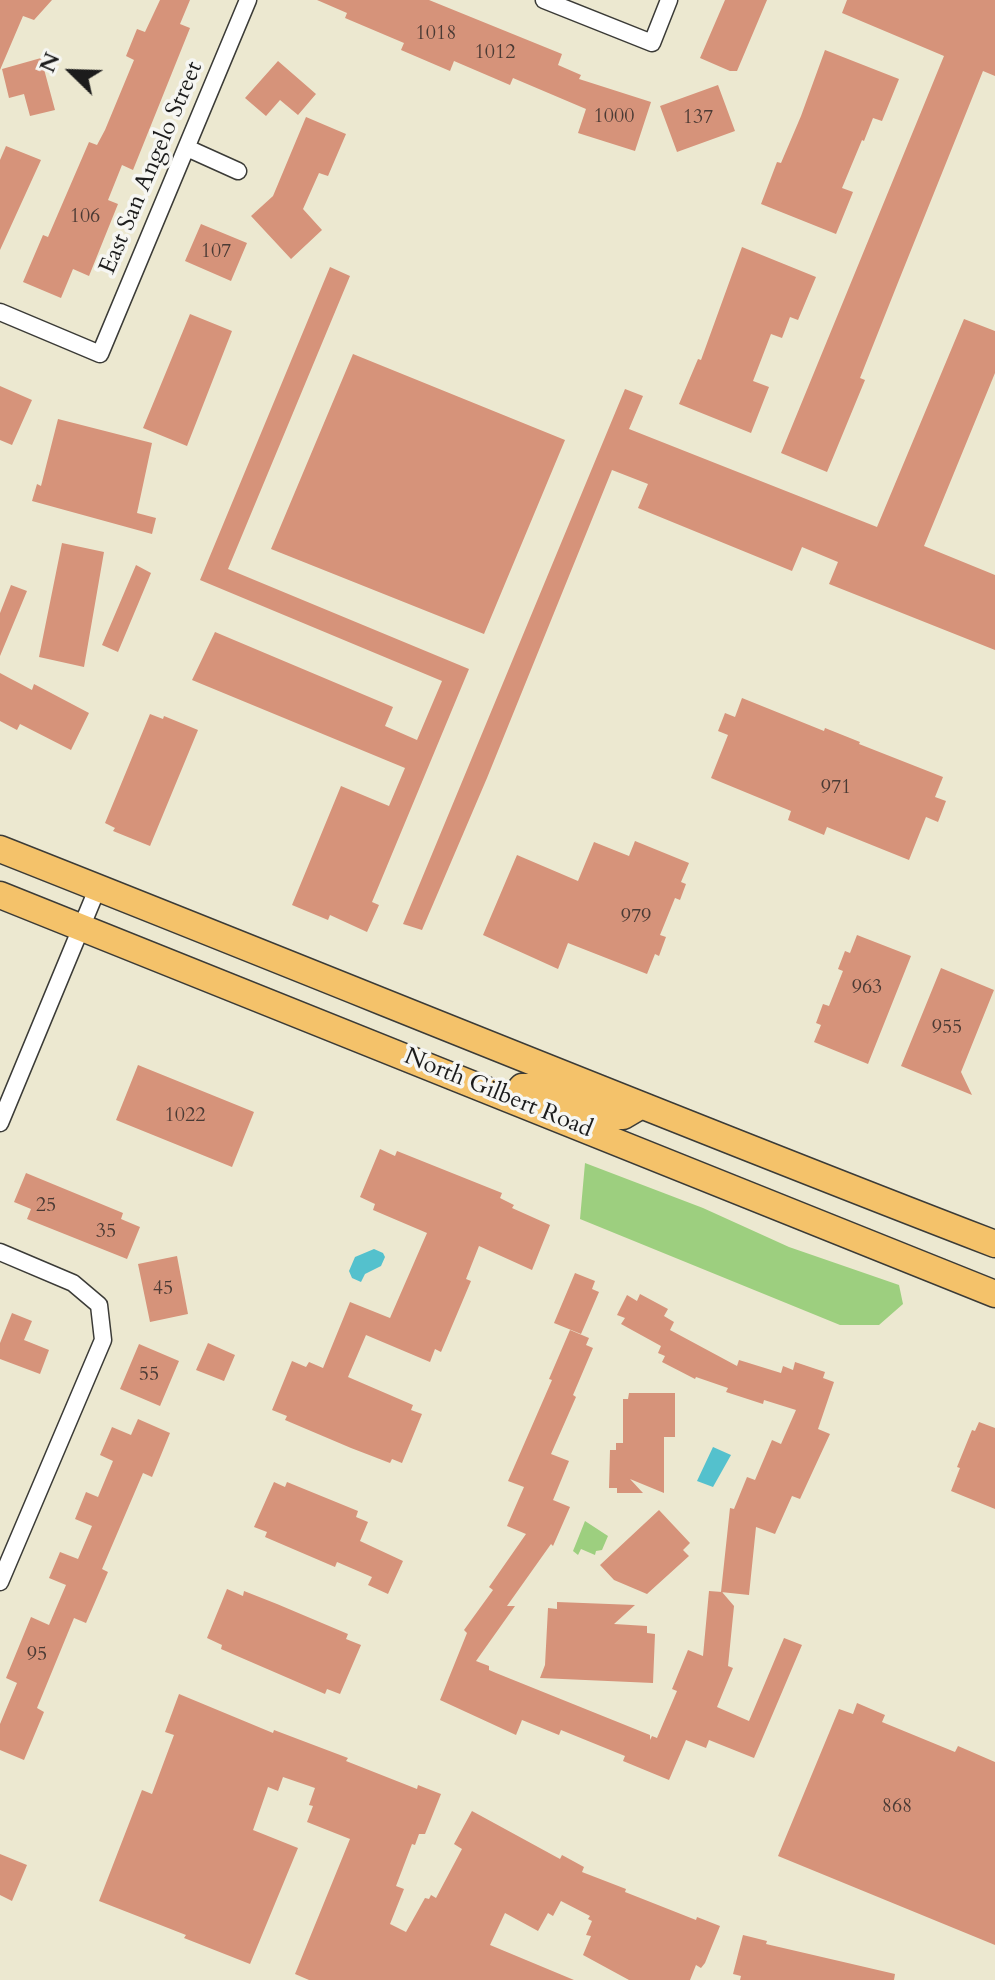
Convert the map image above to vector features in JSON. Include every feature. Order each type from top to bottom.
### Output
[{"type":"main road","name":"North Gilbert Road","points":[[0,849],[216,933],[640,1106],[995,1244]]},
{"type":"main road","name":"North Gilbert Road","points":[[0,895],[995,1294]]},
{"type":"main road","points":[[512,1099],[522,1087],[531,1087],[608,1116],[623,1116],[640,1106]]},
{"type":"street","name":"East San Angelo Street","points":[[0,312],[100,354],[248,0]]},
{"type":"street","points":[[544,0],[652,43],[669,0]]},
{"type":"street","points":[[187,148],[238,171]]},
{"type":"street","points":[[0,1123],[98,887]]},
{"type":"street","points":[[0,1252],[73,1283],[99,1305],[103,1340],[0,1582]]},
{"type":"street","points":[[0,1537],[16,1544]]},
{"type":"green space","points":[[585,1163],[703,1208],[789,1247],[899,1285],[903,1304],[879,1325],[840,1325],[580,1219]]},
{"type":"green space","points":[[585,1521],[608,1536],[602,1550],[596,1551],[595,1555],[581,1549],[578,1555],[573,1551]]},
{"type":"water","points":[[374,1249],[385,1257],[381,1266],[365,1274],[361,1282],[352,1278],[349,1271],[355,1257]]},
{"type":"water","points":[[713,1447],[731,1455],[713,1487],[697,1481]]},
{"type":"building","points":[[0,0],[52,0],[34,20],[23,16],[0,70]]},
{"type":"building","points":[[160,0],[190,0],[180,24],[190,28],[133,170],[122,165],[108,200],[118,204],[89,276],[73,269],[61,298],[23,282],[43,235],[48,237],[89,142],[97,145],[105,130],[134,60],[126,56],[137,29],[145,32]]},
{"type":"building","points":[[317,0],[429,0],[562,54],[558,65],[581,75],[579,79],[651,102],[635,151],[578,133],[586,109],[513,78],[510,85],[454,61],[450,71],[401,50],[404,43],[345,18],[347,13]]},
{"type":"building","points":[[725,0],[767,0],[737,71],[700,58]]},
{"type":"building","points":[[847,0],[995,0],[995,76],[983,71],[860,378],[865,380],[827,472],[781,453],[944,56],[842,13]]},
{"type":"building","points":[[825,50],[899,79],[882,121],[873,118],[842,188],[853,192],[836,234],[761,204],[777,162],[781,163],[801,116]]},
{"type":"building","points":[[41,58],[55,110],[30,116],[24,94],[9,98],[2,69]]},
{"type":"building","points":[[278,61],[316,94],[298,115],[280,100],[266,116],[245,98]]},
{"type":"building","points":[[718,85],[735,131],[677,152],[660,106]]},
{"type":"building","points":[[306,117],[346,134],[328,176],[319,173],[303,209],[322,230],[291,259],[251,216],[273,196]]},
{"type":"building","points":[[6,146],[41,160],[0,250],[0,160]]},
{"type":"building","points":[[201,224],[247,243],[231,281],[185,261]]},
{"type":"building","points":[[742,247],[816,277],[798,320],[790,317],[782,338],[771,334],[753,381],[769,387],[751,433],[679,404],[698,359],[701,360]]},
{"type":"building","points":[[330,267],[350,276],[228,569],[469,669],[372,902],[379,905],[367,932],[330,915],[328,920],[292,905],[341,786],[389,806],[405,768],[192,680],[215,632],[393,707],[385,726],[417,740],[442,681],[200,580]]},
{"type":"building","points":[[190,314],[232,331],[187,446],[143,428]]},
{"type":"building","points":[[964,319],[995,331],[995,373],[924,546],[995,575],[995,650],[829,584],[838,562],[802,547],[792,571],[638,508],[648,484],[612,470],[422,930],[403,924],[625,389],[643,396],[629,429],[877,527]]},
{"type":"building","points":[[353,354],[565,440],[484,634],[271,549]]},
{"type":"building","points":[[0,386],[32,400],[12,445],[0,440]]},
{"type":"building","points":[[58,419],[152,443],[137,513],[156,518],[152,534],[32,501],[37,484],[41,486]]},
{"type":"building","points":[[62,543],[104,552],[84,667],[39,657]]},
{"type":"building","points":[[136,565],[151,573],[118,652],[102,645]]},
{"type":"building","points":[[11,585],[27,591],[0,656],[0,613]]},
{"type":"building","points":[[0,673],[32,690],[34,684],[89,713],[71,750],[20,724],[17,730],[0,721]]},
{"type":"building","points":[[742,698],[824,731],[825,728],[943,777],[935,797],[946,801],[938,822],[926,817],[909,860],[827,827],[824,835],[788,820],[791,811],[711,778],[728,735],[718,731],[725,713],[735,717]]},
{"type":"building","points":[[150,714],[163,719],[164,716],[198,730],[150,846],[113,831],[115,828],[105,823]]},
{"type":"building","points":[[635,841],[689,863],[681,882],[686,884],[680,900],[675,898],[660,935],[666,937],[659,956],[655,954],[647,974],[568,943],[558,969],[483,935],[517,855],[578,881],[594,842],[629,856]]},
{"type":"building","points":[[857,935],[911,956],[868,1064],[814,1042],[821,1025],[816,1023],[823,1004],[829,1006],[843,971],[838,969],[845,951],[850,953]]},
{"type":"building","points":[[941,968],[994,990],[961,1072],[972,1095],[901,1066]]},
{"type":"building","points":[[138,1065],[254,1112],[232,1167],[116,1120]]},
{"type":"building","points":[[380,1149],[395,1156],[397,1151],[502,1193],[500,1198],[514,1205],[512,1208],[550,1225],[532,1270],[479,1246],[466,1279],[471,1281],[441,1352],[435,1349],[430,1362],[366,1335],[348,1377],[413,1405],[411,1410],[422,1414],[402,1463],[392,1459],[390,1463],[351,1448],[285,1420],[287,1416],[272,1410],[292,1361],[306,1367],[309,1362],[323,1368],[350,1302],[390,1318],[427,1233],[373,1210],[375,1204],[360,1197]]},
{"type":"building","points":[[26,1173],[123,1213],[121,1219],[140,1227],[127,1259],[27,1219],[31,1209],[14,1202]]},
{"type":"building","points":[[177,1256],[188,1314],[150,1322],[138,1264]]},
{"type":"building","points":[[575,1273],[595,1281],[592,1289],[599,1292],[581,1334],[554,1323]]},
{"type":"building","points":[[640,1294],[668,1309],[664,1316],[674,1322],[670,1330],[737,1366],[739,1360],[781,1373],[783,1366],[793,1370],[795,1362],[825,1372],[823,1378],[834,1382],[818,1429],[830,1434],[800,1499],[792,1496],[775,1534],[756,1527],[749,1595],[721,1592],[730,1508],[734,1509],[747,1477],[755,1480],[772,1440],[781,1444],[796,1410],[764,1400],[763,1404],[726,1392],[728,1388],[695,1379],[662,1362],[665,1356],[658,1353],[661,1346],[621,1324],[625,1318],[617,1315],[627,1295],[637,1301]]},
{"type":"building","points":[[12,1313],[32,1321],[24,1340],[49,1350],[40,1374],[0,1359],[0,1343]]},
{"type":"building","points":[[570,1330],[589,1338],[586,1345],[593,1348],[551,1454],[569,1461],[553,1500],[570,1507],[553,1546],[551,1544],[507,1606],[515,1606],[476,1661],[489,1666],[489,1670],[496,1673],[650,1735],[650,1740],[652,1736],[657,1738],[677,1691],[672,1689],[688,1650],[703,1656],[709,1591],[722,1592],[734,1606],[728,1666],[733,1668],[717,1707],[749,1721],[784,1638],[802,1645],[754,1758],[709,1740],[706,1748],[686,1740],[669,1780],[623,1761],[625,1756],[561,1730],[559,1735],[522,1720],[516,1735],[440,1700],[467,1633],[464,1630],[493,1590],[489,1587],[526,1534],[507,1526],[524,1487],[508,1481]]},
{"type":"building","points":[[208,1343],[235,1355],[224,1381],[196,1370]]},
{"type":"building","points":[[139,1344],[179,1361],[160,1406],[120,1389]]},
{"type":"building","points":[[629,1393],[675,1393],[675,1437],[664,1437],[664,1493],[630,1479],[643,1493],[617,1493],[617,1488],[609,1488],[610,1450],[616,1450],[616,1443],[623,1443],[623,1399],[628,1399]]},
{"type":"building","points":[[138,1419],[170,1433],[152,1477],[143,1473],[102,1569],[108,1572],[86,1623],[74,1618],[37,1708],[44,1712],[24,1760],[0,1750],[0,1724],[17,1683],[6,1678],[31,1617],[49,1625],[66,1585],[49,1578],[60,1552],[78,1559],[92,1526],[75,1519],[86,1492],[98,1497],[113,1461],[100,1455],[112,1427],[131,1435]]},
{"type":"building","points":[[979,1422],[995,1428],[995,1509],[951,1491],[972,1430],[975,1431]]},
{"type":"building","points":[[274,1482],[285,1487],[287,1482],[358,1511],[356,1517],[368,1522],[360,1541],[403,1561],[388,1594],[368,1585],[372,1577],[337,1562],[335,1567],[265,1537],[267,1532],[254,1527]]},
{"type":"building","points":[[659,1510],[690,1543],[683,1550],[689,1556],[647,1594],[614,1580],[600,1565]]},
{"type":"building","points":[[227,1589],[243,1596],[244,1591],[277,1604],[348,1634],[346,1639],[361,1645],[340,1694],[327,1689],[325,1694],[221,1649],[222,1645],[207,1638]]},
{"type":"building","points":[[557,1602],[635,1605],[614,1624],[647,1626],[647,1633],[655,1634],[653,1683],[540,1678],[545,1665],[548,1608],[557,1609]]},
{"type":"building","points":[[179,1694],[273,1733],[274,1730],[348,1758],[346,1761],[417,1789],[418,1785],[441,1794],[425,1834],[419,1834],[415,1845],[412,1844],[396,1886],[404,1889],[390,1924],[406,1932],[425,1898],[429,1899],[431,1895],[436,1898],[462,1849],[454,1844],[472,1811],[560,1859],[562,1855],[584,1867],[582,1872],[626,1889],[625,1892],[696,1920],[697,1917],[720,1926],[705,1963],[701,1968],[696,1965],[690,1980],[629,1980],[583,1955],[591,1936],[586,1935],[592,1921],[588,1919],[590,1916],[561,1901],[553,1916],[548,1913],[538,1931],[505,1913],[490,1945],[574,1980],[309,1980],[295,1974],[350,1839],[307,1822],[315,1788],[283,1777],[278,1791],[268,1787],[253,1830],[298,1848],[250,1964],[99,1901],[142,1790],[152,1794],[174,1735],[165,1732]]},
{"type":"building","points":[[857,1703],[885,1715],[882,1722],[955,1752],[958,1746],[995,1762],[995,1945],[778,1856],[839,1709],[853,1714]]},
{"type":"building","points":[[0,1854],[27,1865],[12,1901],[0,1895]]},
{"type":"building","points":[[743,1935],[767,1941],[766,1944],[895,1974],[894,1980],[740,1980],[741,1976],[733,1974]]}]
